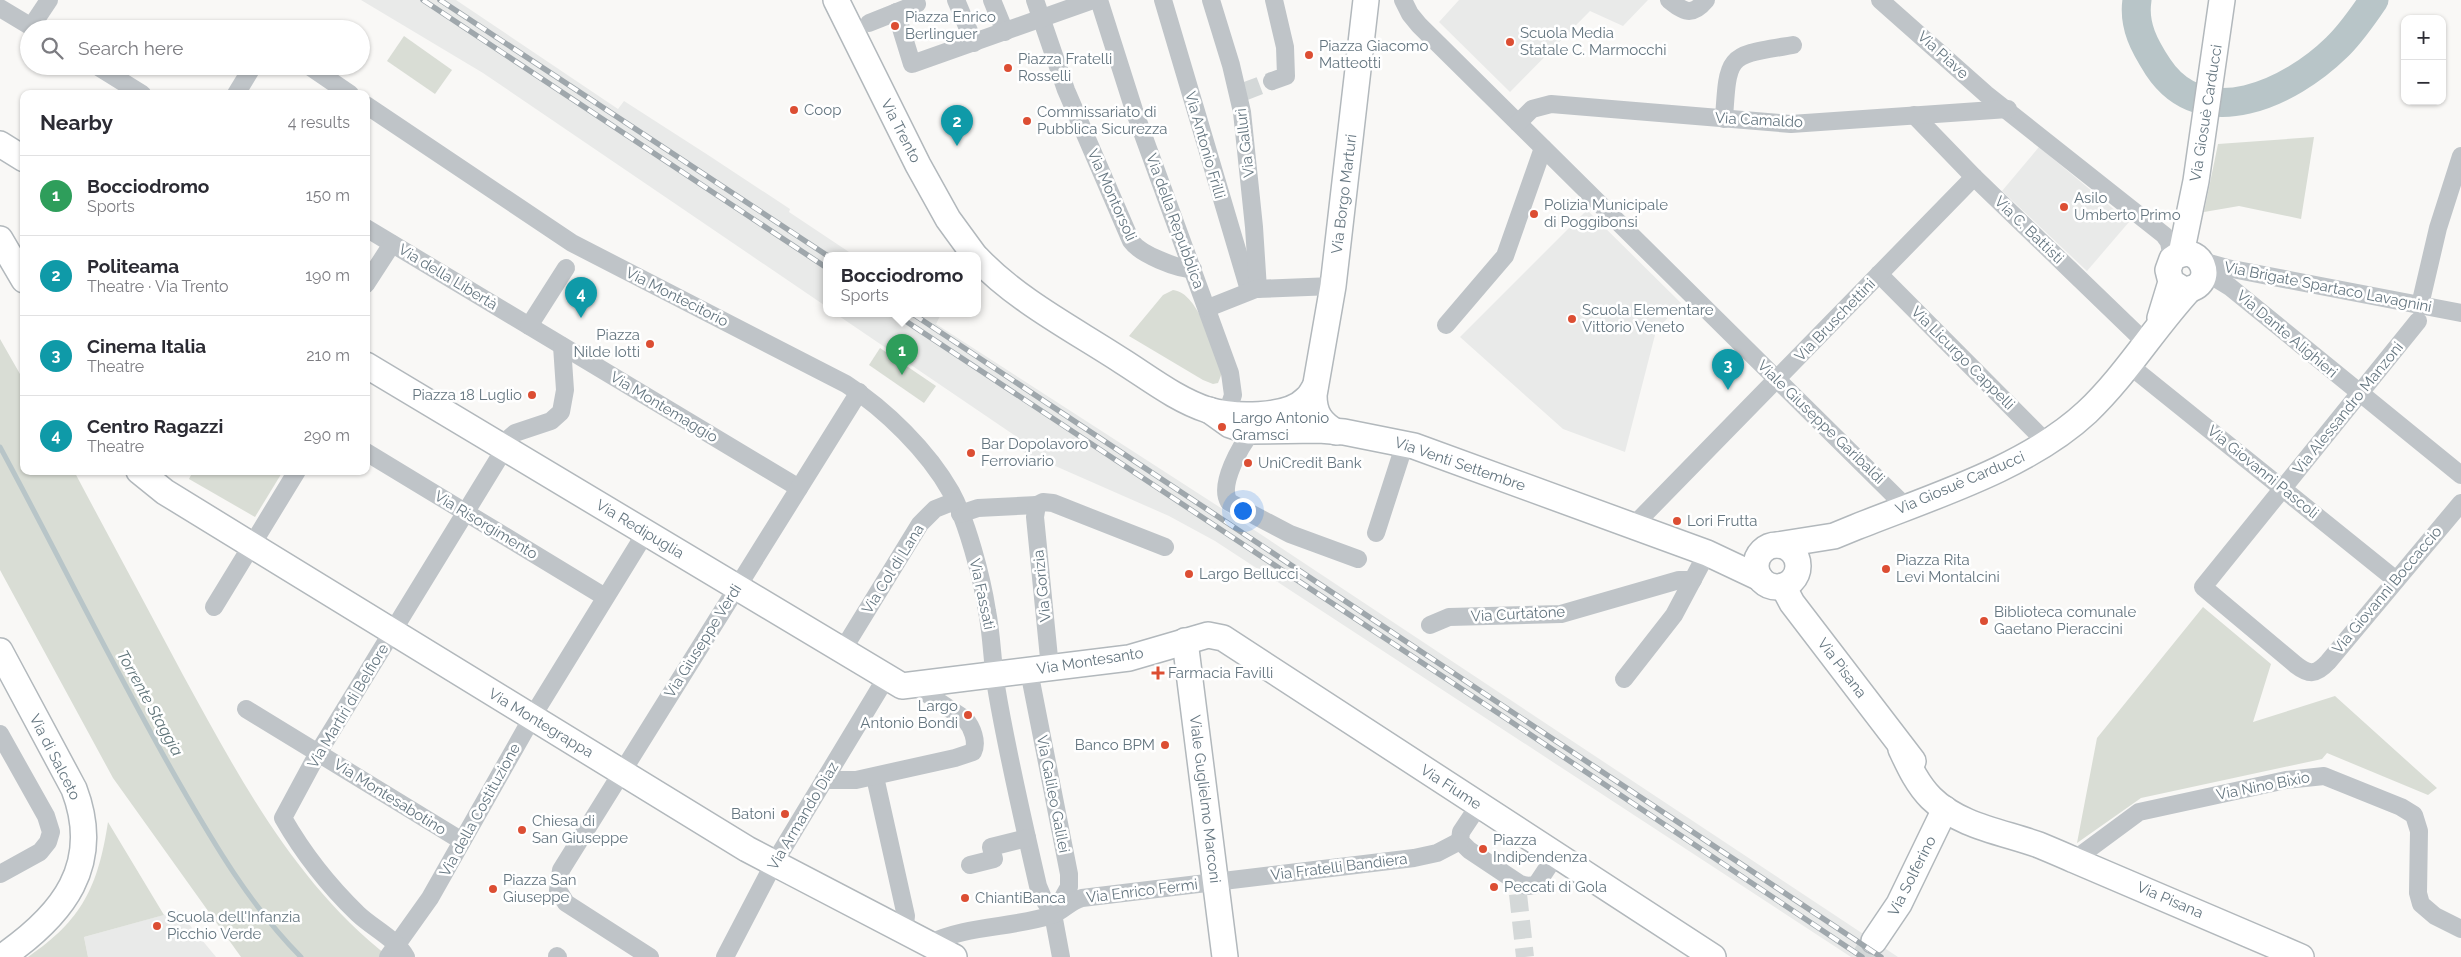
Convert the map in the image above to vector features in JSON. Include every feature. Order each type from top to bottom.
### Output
[{"type":"main road","name":"Via Trento","points":[[836,0],[929,185],[955,231],[972,252]]},
{"type":"main road","name":"Via Borgo Marturi","points":[[1315,387],[1333,286],[1366,0]]},
{"type":"main road","name":"Via Giosuè Carducci","points":[[1772,547],[1834,536],[1998,469],[2047,443],[2087,412],[2129,365],[2151,335],[2186,270],[2221,6]]},
{"type":"main road","points":[[0,238],[20,273]]},
{"type":"main road","name":"Via Trento","points":[[981,261],[1008,285],[1047,313],[1174,394],[1218,412]]},
{"type":"main road","name":"Via Redipuglia","points":[[370,367],[886,678],[902,686],[915,686]]},
{"type":"main road","points":[[1218,412],[1261,415],[1286,409],[1307,399],[1315,387]]},
{"type":"main road","points":[[1315,387],[1314,402],[1318,417],[1324,424],[1336,432]]},
{"type":"main road","name":"Via Venti Settembre","points":[[1218,412],[1230,425],[1252,432],[1336,432],[1405,443],[1780,580]]},
{"type":"main road","name":"Via Montegrappa","points":[[144,475],[159,488],[774,865],[954,957]]},
{"type":"main road","name":"Via Giosuè Carducci","points":[[1780,580],[1834,536]]},
{"type":"main road","points":[[1772,547],[1757,560],[1756,567],[1780,580]]},
{"type":"main road","name":"Via Venti Settembre","points":[[1706,554],[1713,551],[1736,555],[1772,547]]},
{"type":"main road","name":"Via Pisana","points":[[1772,547],[1785,547],[1795,556],[1798,568],[1780,580],[1795,607],[1902,748],[1942,789],[2038,845]]},
{"type":"main road","name":"Via Fiume","points":[[1185,641],[1211,634],[1228,640],[1713,957]]},
{"type":"main road","name":"Via Montesanto","points":[[915,686],[1129,658],[1185,641]]},
{"type":"main road","name":"Viale Guglielmo Marconi","points":[[1185,641],[1225,957]]},
{"type":"main road","name":"Via di Salceto","points":[[0,651],[74,789],[82,814],[85,832],[80,866],[66,897],[39,930],[2,957]]},
{"type":"main road","name":"Via Pisana","points":[[1902,748],[1921,786],[1945,809],[1988,829],[2038,845],[2074,860],[2286,954]]},
{"type":"main road","points":[[1945,809],[1950,806],[1994,820]]},
{"type":"main road","name":"Via Solferino","points":[[1874,941],[1895,912],[1945,809]]},
{"type":"street","points":[[38,20],[49,0]]},
{"type":"street","points":[[956,0],[974,43]]},
{"type":"street","points":[[992,0],[1004,32]]},
{"type":"street","name":"Via Montorsoli","points":[[1035,0],[1069,96],[1131,241],[1140,249],[1170,264],[1193,269]]},
{"type":"street","points":[[896,12],[912,64],[1093,0]]},
{"type":"street","name":"Via della Repubblica","points":[[1099,0],[1134,110],[1208,308],[1233,385],[1232,401],[1218,412]]},
{"type":"street","name":"Via Antonio Frilli","points":[[1164,0],[1230,230],[1254,290]]},
{"type":"street","name":"Via Gallurì","points":[[1211,0],[1241,93],[1254,227],[1254,290]]},
{"type":"street","points":[[1272,81],[1286,76],[1284,47],[1274,0]]},
{"type":"street","name":"Viale Giuseppe Garibaldi","points":[[1403,0],[1410,14],[1419,24],[1906,507]]},
{"type":"street","points":[[1669,0],[1680,9],[1688,11],[1698,9],[1706,0]]},
{"type":"street","name":"Via Piave","points":[[1880,0],[1982,90],[2008,109]]},
{"type":"street","points":[[869,23],[917,4]]},
{"type":"street","points":[[0,8],[20,20]]},
{"type":"street","points":[[1724,119],[1727,75],[1736,60],[1751,52],[1793,46]]},
{"type":"street","points":[[111,75],[136,90]]},
{"type":"street","points":[[238,90],[247,75]]},
{"type":"street","points":[[322,75],[344,90]]},
{"type":"street","name":"Via Camaldo","points":[[1518,123],[1532,109],[1551,104],[1791,124],[2008,109]]},
{"type":"street","name":"Via Montecitorio","points":[[370,108],[572,243],[833,376],[859,392],[882,410],[911,440],[939,474],[957,507]]},
{"type":"street","points":[[2008,109],[2164,235],[2186,270]]},
{"type":"street","name":"Via C. Battisti","points":[[1914,115],[1974,177],[2151,335]]},
{"type":"street","points":[[1446,325],[1505,256],[1543,148]]},
{"type":"street","points":[[2419,313],[2436,234],[2461,156]]},
{"type":"street","name":"Via Bruschettini","points":[[1633,526],[1974,177]]},
{"type":"street","name":"Via della Libertà","points":[[370,230],[529,326]]},
{"type":"street","points":[[370,278],[392,244]]},
{"type":"street","name":"Via Brigate Spartaco Lavagnini","points":[[2186,270],[2209,264],[2419,313],[2461,313]]},
{"type":"street","points":[[529,326],[566,268]]},
{"type":"street","name":"Via Dante Alighieri","points":[[2186,270],[2217,279],[2230,287],[2461,475]]},
{"type":"street","name":"Via Licurgo Cappelli","points":[[1879,274],[2047,443]]},
{"type":"street","points":[[1208,308],[1254,290],[1333,286]]},
{"type":"street","name":"Via Alessandro Manzoni","points":[[2311,674],[2296,665],[2202,587],[2359,393],[2419,313]]},
{"type":"street","name":"Via Montemaggio","points":[[529,326],[799,488]]},
{"type":"street","points":[[503,447],[515,433],[552,421],[561,412],[565,390],[562,346]]},
{"type":"street","name":"Via Giovanni Pascoli","points":[[2129,365],[2396,580]]},
{"type":"street","name":"Via Giuseppe Verdi","points":[[650,957],[566,903],[558,893],[558,880],[563,865],[859,392]]},
{"type":"street","points":[[1252,432],[1234,459],[1226,493],[1228,500],[1280,529],[1358,559]]},
{"type":"street","points":[[1376,533],[1405,443]]},
{"type":"street","name":"Via Martiri di Belfiore","points":[[395,954],[335,890],[300,846],[283,818],[318,753],[466,513],[503,447]]},
{"type":"street","name":"Via Risorgimento","points":[[370,454],[605,598]]},
{"type":"street","points":[[214,607],[295,475]]},
{"type":"street","points":[[957,507],[978,508],[1037,505],[1043,502],[1053,503],[1166,546]]},
{"type":"street","name":"Via Giovanni Boccaccio","points":[[2311,674],[2319,671],[2328,662],[2461,503]]},
{"type":"street","name":"Via Gorizia","points":[[1037,505],[1035,517],[1040,669]]},
{"type":"street","name":"Via Col di Lana","points":[[842,651],[923,520],[934,509],[957,507]]},
{"type":"street","name":"Via Fassati","points":[[957,507],[977,566],[987,610],[995,676]]},
{"type":"street","name":"Via della Costituzione","points":[[395,954],[426,904],[532,718],[646,532]]},
{"type":"street","points":[[1624,680],[1671,619],[1706,554]]},
{"type":"street","name":"Via Curtatone","points":[[1430,625],[1449,617],[1562,614],[1679,580],[1693,580]]},
{"type":"street","name":"Via Galileo Galilei","points":[[1040,669],[1069,874],[1067,892],[1053,914]]},
{"type":"street","points":[[995,676],[1007,747],[1040,893],[1053,914],[1060,957]]},
{"type":"street","name":"Via Armando Diaz","points":[[725,957],[774,865],[886,678]]},
{"type":"street","points":[[824,780],[850,781],[875,777],[973,752],[975,743],[970,726],[965,719],[915,686]]},
{"type":"street","name":"Via Montesabotino","points":[[246,709],[462,841]]},
{"type":"street","points":[[0,734],[46,816],[51,832],[48,842],[40,852],[0,874]]},
{"type":"street","name":"Via Nino Bixio","points":[[2074,860],[2139,812],[2286,780],[2324,776],[2401,807],[2414,816],[2419,831],[2418,893],[2422,904],[2435,916],[2461,929]]},
{"type":"street","points":[[875,777],[906,916],[904,932]]},
{"type":"street","points":[[1479,805],[1462,830],[1460,842],[1519,889],[1536,885],[1556,855]]},
{"type":"street","points":[[970,865],[994,859],[991,847],[1028,838]]},
{"type":"street","name":"Via Fratelli Bandiera","points":[[1215,883],[1414,858],[1436,853],[1460,842]]},
{"type":"street","name":"Via Enrico Fermi","points":[[928,944],[963,932],[1053,914],[1068,903],[1082,898],[1215,883]]},
{"type":"shaded area","points":[[361,0],[456,0],[618,109],[624,101],[790,209],[789,212],[849,252],[823,252],[823,304],[483,73]]},
{"type":"shaded area","name":"Scuola Media Statale C. Marmocchi","points":[[1459,0],[1648,0],[1623,26],[1590,11],[1510,92],[1439,22]]},
{"type":"shaded area","points":[[404,36],[452,70],[435,94],[387,61]]},
{"type":"shaded area","points":[[2314,137],[2301,219],[2239,206],[2204,212],[2218,144]]},
{"type":"shaded area","name":"Asilo Umberto Primo","points":[[2039,147],[2129,222],[2087,271],[2002,191]]},
{"type":"shaded area","name":"Scuola Elementare Vittorio Veneto","points":[[1587,210],[1681,303],[1656,331],[1625,452],[1563,429],[1460,337]]},
{"type":"shaded area","points":[[1173,290],[1191,301],[1204,324],[1222,373],[1218,383],[1213,384],[1203,380],[1129,336],[1163,295]]},
{"type":"shaded area","points":[[840,317],[940,317],[936,324],[1224,510],[1898,957],[1851,957],[1215,541],[1169,516],[1012,447],[1017,437]]},
{"type":"shaded area","points":[[0,339],[20,374],[20,475],[76,475],[204,713],[248,790],[272,827],[297,863],[325,896],[355,928],[389,957],[241,957],[113,778],[0,570]]},
{"type":"shaded area","points":[[880,348],[936,386],[924,403],[869,365]]},
{"type":"shaded area","points":[[191,475],[281,475],[255,517],[189,479]]},
{"type":"shaded area","points":[[2203,607],[2271,664],[2253,722],[2335,696],[2437,788],[2428,795],[2327,753],[2322,759],[2141,798],[2077,843],[2097,738]]},
{"type":"shaded area","points":[[108,822],[164,915],[84,937],[88,957],[28,957],[62,929],[84,900],[93,884],[99,865]]},
{"type":"shaded area","name":"Scuola dell'Infanzia Picchio Verde","points":[[178,911],[216,957],[88,957],[84,937]]},
{"type":"waterway","points":[[2137,0],[2138,27],[2158,67],[2177,88],[2198,99],[2222,102],[2247,100],[2272,91],[2296,79],[2341,43],[2374,0]]},
{"type":"waterway","name":"Torrente Staggia","points":[[0,447],[132,698],[205,827],[249,895],[283,938],[301,957]]},
{"type":"tunnel","points":[[1243,92],[1272,81]]},
{"type":"tunnel","points":[[1518,894],[1525,957]]},
{"type":"tunnel","points":[[1864,957],[1874,941]]},
{"type":"railway","points":[[423,0],[823,265]]},
{"type":"railway","points":[[440,0],[823,253]]},
{"type":"railway","points":[[900,317],[1498,713],[1862,957]]},
{"type":"railway","points":[[918,317],[1881,957]]},
{"type":"place","name":"Piazza Enrico Berlinguer","points":[[895,26]]},
{"type":"place","name":"Scuola Media Statale C. Marmocchi","points":[[1510,42]]},
{"type":"place","name":"Piazza Giacomo Matteotti","points":[[1309,55]]},
{"type":"place","name":"Piazza Fratelli Rosselli","points":[[1008,68]]},
{"type":"place","name":"Coop","points":[[794,110]]},
{"type":"place","name":"Commissariato di Pubblica Sicurezza","points":[[1027,121]]},
{"type":"place","name":"Politeama","points":[[957,146]]},
{"type":"place","name":"Asilo Umberto Primo","points":[[2064,207]]},
{"type":"place","name":"Polizia Municipale di Poggibonsi","points":[[1534,214]]},
{"type":"place","name":"Centro Ragazzi","points":[[581,318]]},
{"type":"place","name":"Scuola Elementare Vittorio Veneto","points":[[1572,319]]},
{"type":"place","name":"Piazza Nilde Iotti","points":[[650,344]]},
{"type":"place","name":"Bocciodromo","points":[[902,375]]},
{"type":"place","name":"Cinema Italia","points":[[1728,390]]},
{"type":"place","name":"Piazza 18 Luglio","points":[[532,395]]},
{"type":"place","name":"Largo Antonio Gramsci","points":[[1222,427]]},
{"type":"place","name":"Bar Dopolavoro Ferroviario","points":[[971,453]]},
{"type":"place","name":"UniCredit Bank","points":[[1248,463]]},
{"type":"place","name":"Lori Frutta","points":[[1677,521]]},
{"type":"place","name":"Piazza Rita Levi Montalcini","points":[[1886,569]]},
{"type":"place","name":"Largo Bellucci","points":[[1189,574]]},
{"type":"place","name":"Biblioteca comunale Gaetano Pieraccini","points":[[1984,621]]},
{"type":"place","name":"Farmacia Favilli","points":[[1158,673]]},
{"type":"place","name":"Largo Antonio Bondi","points":[[968,715]]},
{"type":"place","name":"Banco BPM","points":[[1165,745]]},
{"type":"place","name":"Batoni","points":[[785,814]]},
{"type":"place","name":"Chiesa di San Giuseppe","points":[[522,830]]},
{"type":"place","name":"Piazza Indipendenza","points":[[1483,849]]},
{"type":"place","name":"Peccati di Gola","points":[[1494,887]]},
{"type":"place","name":"Piazza San Giuseppe","points":[[493,889]]},
{"type":"place","name":"ChiantiBanca","points":[[965,898]]},
{"type":"place","name":"Scuola dell'Infanzia Picchio Verde","points":[[157,926]]}]
